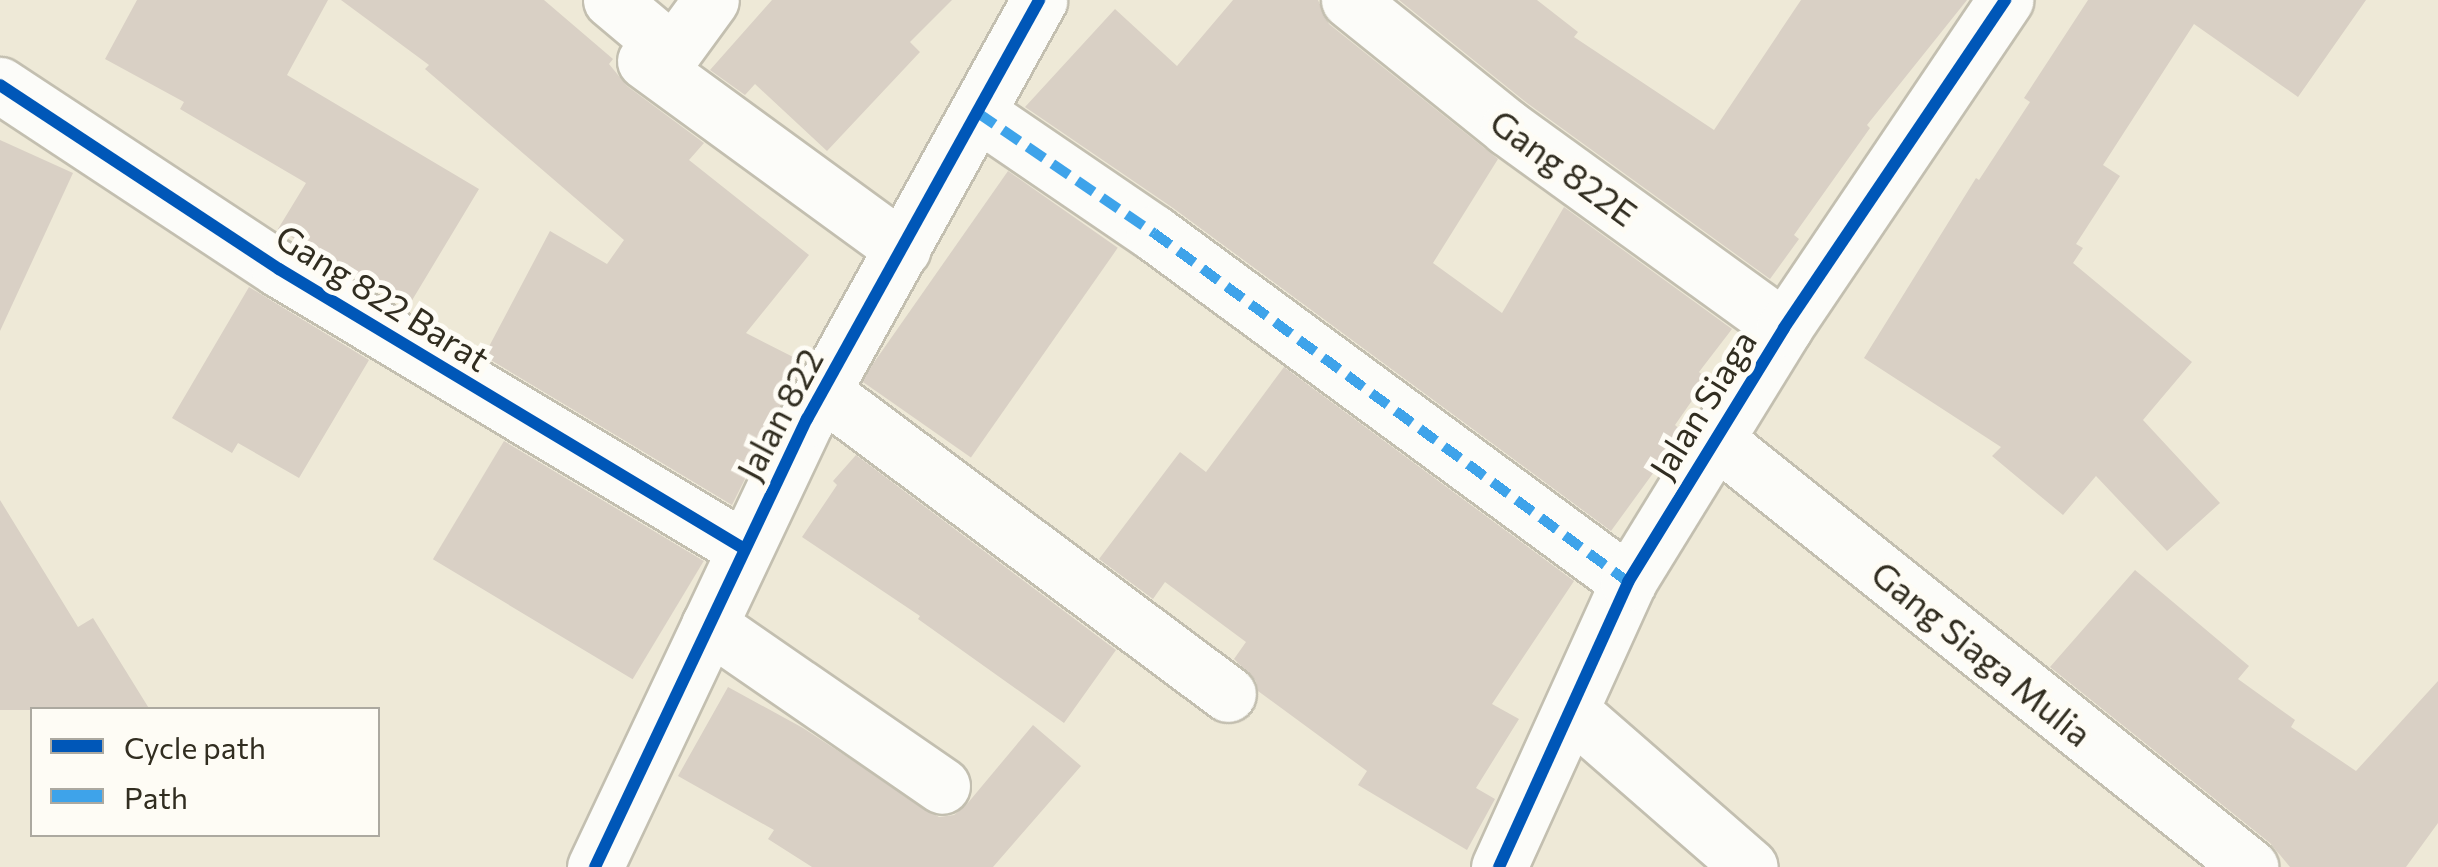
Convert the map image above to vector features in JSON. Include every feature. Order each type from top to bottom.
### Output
[{"type":"street","points":[[611,0],[673,52],[710,0]]},
{"type":"street","name":"Jalan 822","points":[[595,867],[743,548],[823,392],[1039,0]]},
{"type":"street","name":"Gang 822E","points":[[1348,0],[1508,128],[1784,328]]},
{"type":"street","name":"Jalan Siaga","points":[[1498,867],[1628,582],[1784,328],[2005,0]]},
{"type":"street","points":[[645,61],[903,249]]},
{"type":"street","name":"Gang 822 Barat","points":[[0,85],[279,269],[743,548]]},
{"type":"street","points":[[978,113],[1154,233],[1628,582]]},
{"type":"street","points":[[823,392],[1228,694]]},
{"type":"street","name":"Gang Siaga Mulia","points":[[1714,438],[2250,867]]},
{"type":"street","points":[[709,626],[942,786]]},
{"type":"street","points":[[1571,711],[1750,867]]},
{"type":"building","points":[[137,0],[328,0],[287,75],[479,189],[408,307],[278,229],[306,183],[180,109],[184,102],[105,59]]},
{"type":"building","points":[[341,0],[544,0],[613,59],[609,64],[627,86],[704,143],[689,160],[809,255],[746,333],[803,362],[732,505],[484,356],[550,231],[607,264],[624,240],[425,69],[429,65]]},
{"type":"building","points":[[772,0],[952,0],[910,42],[920,52],[827,151],[755,84],[745,95],[710,70]]},
{"type":"building","points":[[1233,0],[1318,0],[1329,24],[1498,159],[1433,263],[1502,313],[1564,207],[1732,329],[1699,372],[1707,379],[1675,425],[1683,432],[1611,531],[1173,208],[1025,107],[1115,9],[1177,66]]},
{"type":"building","points":[[1399,0],[1537,0],[1578,32],[1574,37],[1714,130],[1801,0],[1967,0],[1867,125],[1870,128],[1794,235],[1799,239],[1770,279],[1527,103]]},
{"type":"building","points":[[2088,0],[2366,0],[2298,97],[2194,24],[2103,165],[2120,176],[2076,244],[2083,248],[2073,263],[2192,362],[2143,420],[2220,503],[2167,551],[2096,476],[2063,515],[1992,456],[2001,447],[1864,358],[1976,178],[1979,180],[2030,102],[2024,98]]},
{"type":"building","points":[[0,140],[73,173],[0,331]]},
{"type":"building","points":[[1008,171],[1118,248],[971,458],[861,381]]},
{"type":"building","points":[[249,287],[369,360],[299,478],[238,443],[232,453],[172,418]]},
{"type":"building","points":[[1284,367],[1574,581],[1492,704],[1519,719],[1476,788],[1495,799],[1467,850],[1358,785],[1367,771],[1258,691],[1256,681],[1234,659],[1246,642],[1165,582],[1153,599],[1099,559],[1180,452],[1206,472]]},
{"type":"building","points":[[504,441],[704,561],[633,679],[433,559]]},
{"type":"building","points":[[856,455],[1116,650],[1064,723],[918,619],[920,616],[802,537],[837,485],[833,481]]},
{"type":"building","points":[[0,500],[78,627],[93,618],[148,707],[0,710]]},
{"type":"building","points":[[2135,570],[2249,666],[2238,679],[2295,720],[2291,727],[2356,771],[2438,681],[2438,823],[2406,867],[2290,867],[2270,843],[2050,667]]},
{"type":"building","points":[[728,687],[803,728],[939,817],[954,815],[967,804],[1033,725],[1081,766],[993,867],[812,867],[768,839],[774,830],[678,776]]},
{"type":"marked path","points":[[978,113],[1154,233],[1628,582]]},
{"type":"cycle path","points":[[595,867],[807,419],[1039,0]]},
{"type":"cycle path","points":[[1499,867],[1628,582],[1784,328],[2005,0]]},
{"type":"cycle path","points":[[0,85],[279,269],[743,548]]}]
